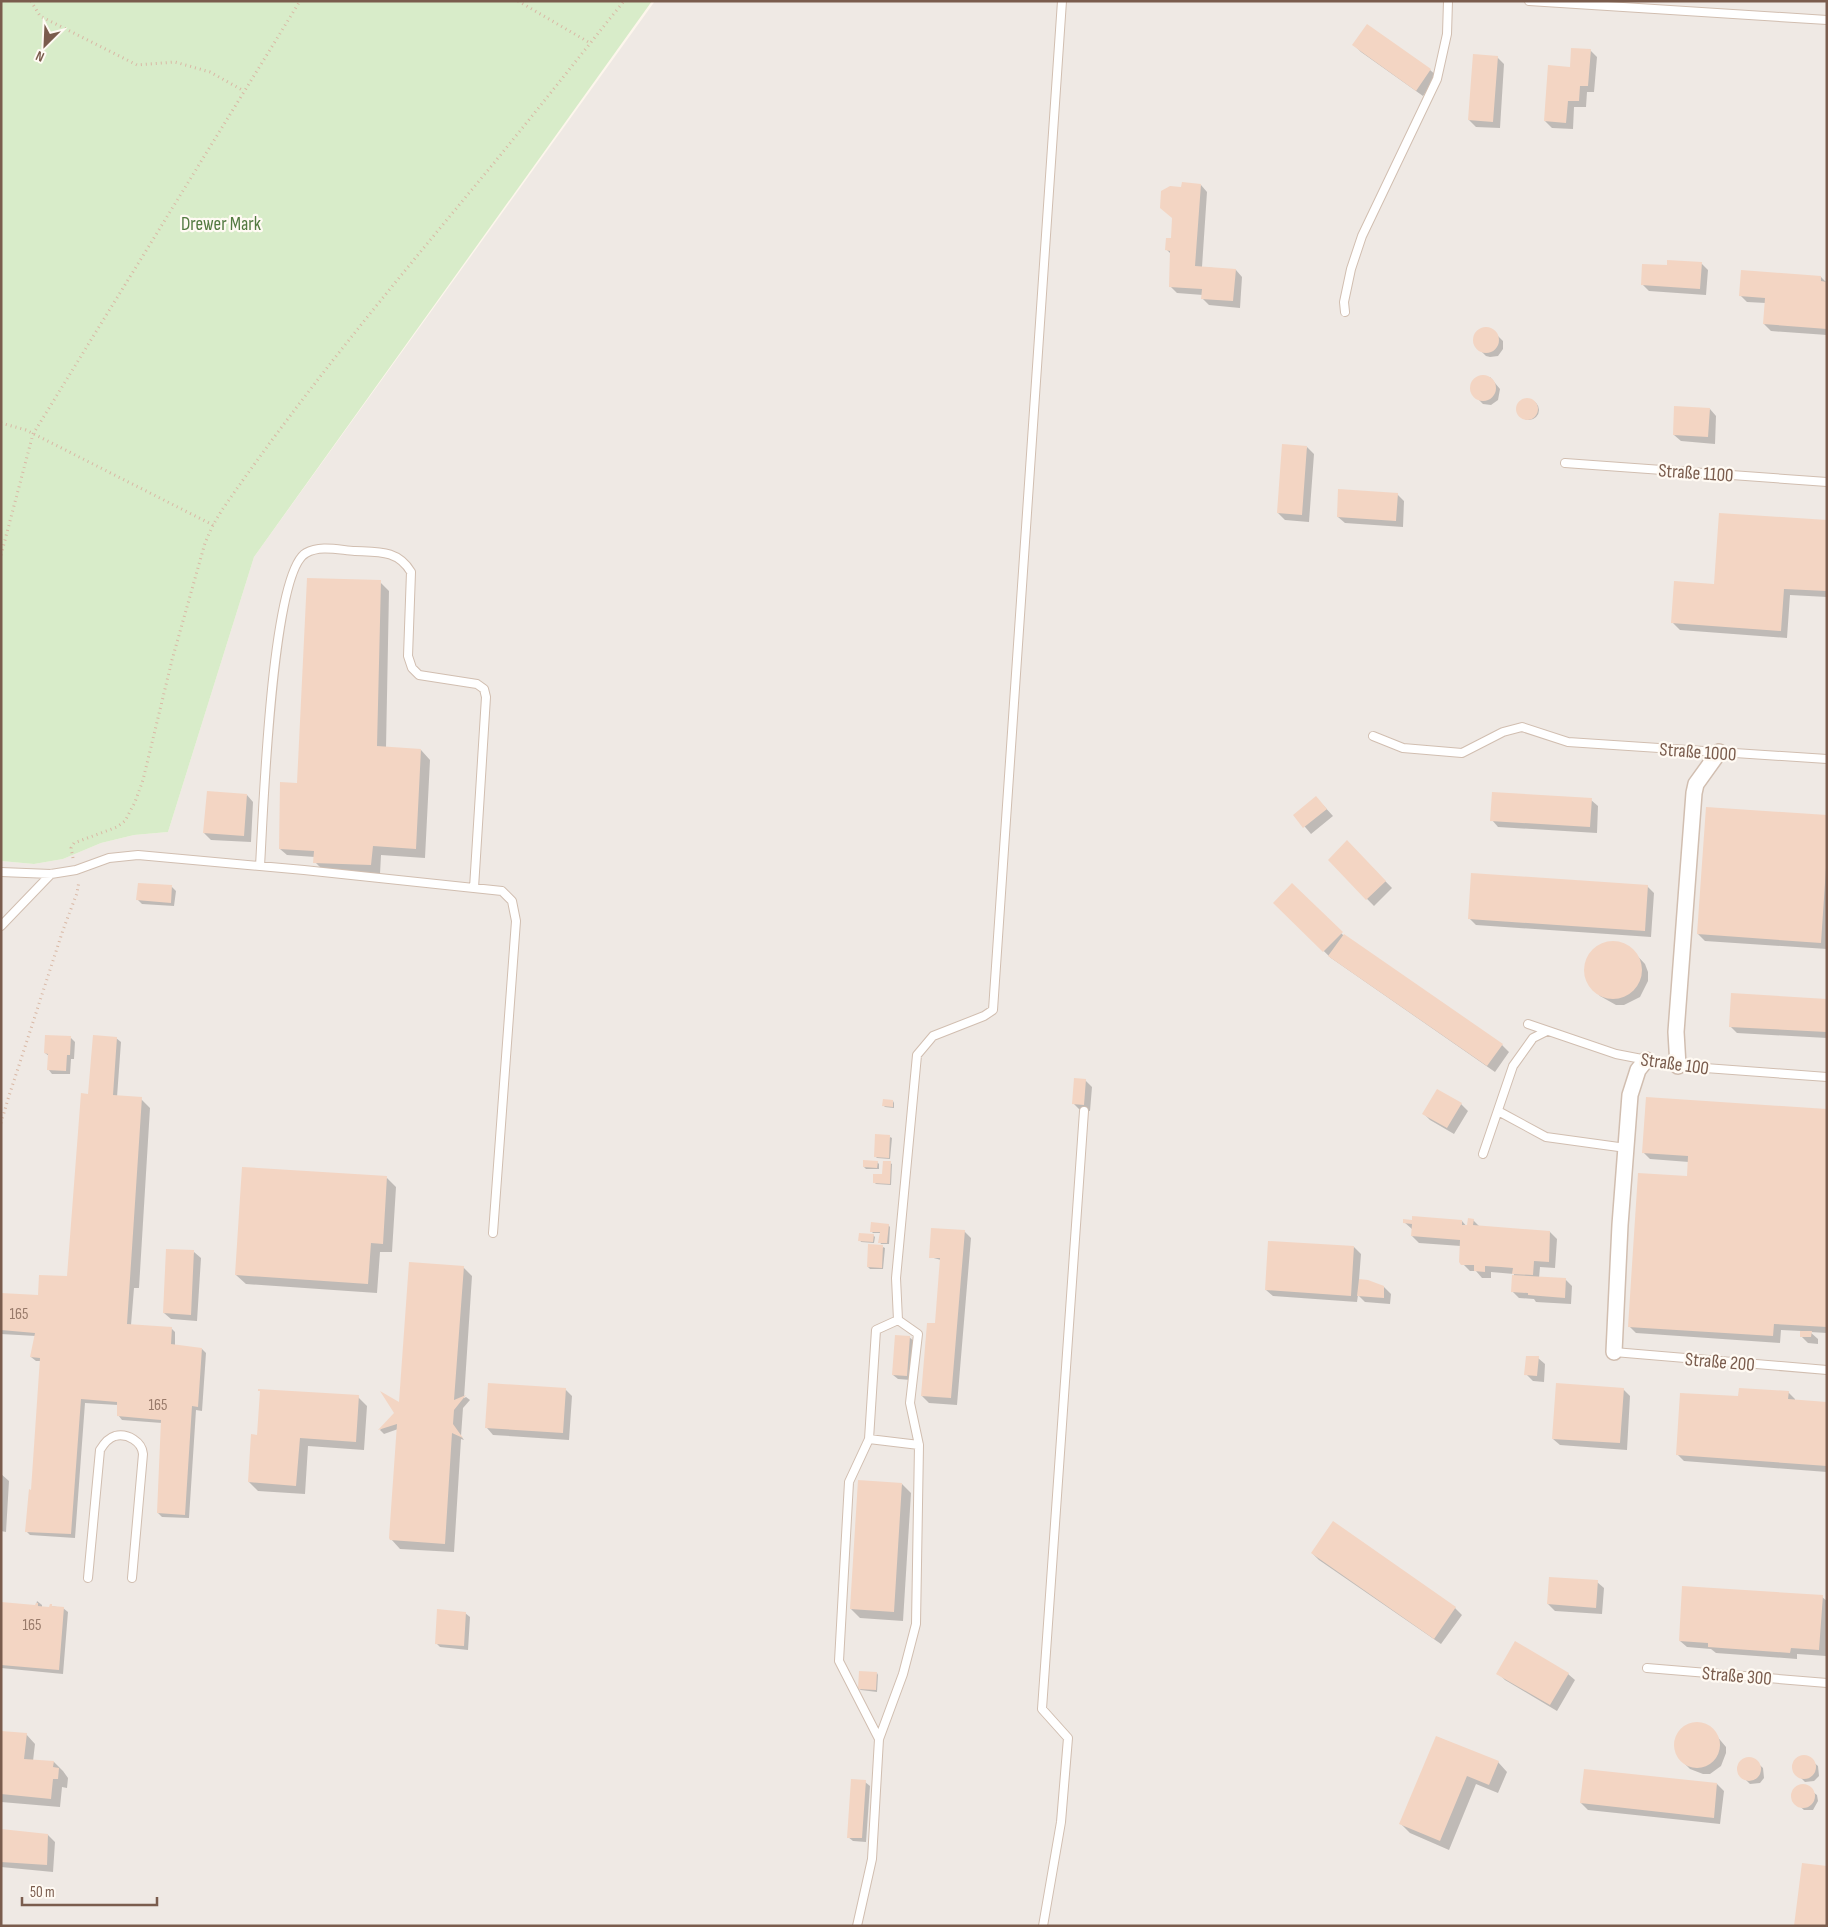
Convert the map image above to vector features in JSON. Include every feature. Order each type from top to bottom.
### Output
[{"type":"street","points":[[1678,1066],[1676,1032],[1694,793],[1696,784],[1719,752]]},
{"type":"street","points":[[1614,1352],[1630,1095],[1638,1070],[1646,1060]]},
{"type":"lane","points":[[898,1320],[896,1278],[918,1055],[933,1036],[984,1016],[993,1010],[1062,1]]},
{"type":"lane","points":[[1345,312],[1344,302],[1351,268],[1362,236],[1437,79],[1447,34],[1448,1]]},
{"type":"lane","points":[[1529,1],[1827,20]]},
{"type":"lane","name":"Straße 1100","points":[[1565,462],[1827,482]]},
{"type":"lane","points":[[260,866],[268,734],[277,649],[284,603],[293,569],[305,553],[321,549],[361,551],[396,555],[405,562],[411,572],[408,656],[412,668],[419,675],[477,684],[484,689],[486,697],[474,888]]},
{"type":"lane","name":"Straße 1000","points":[[1373,736],[1403,748],[1462,753],[1503,732],[1522,727],[1568,742],[1827,759]]},
{"type":"lane","points":[[1,872],[51,874],[76,870],[109,858],[138,855],[502,891],[509,896],[515,907],[516,921],[493,1233]]},
{"type":"lane","points":[[1,926],[51,874]]},
{"type":"lane","name":"Straße 100","points":[[1528,1024],[1616,1054],[1678,1066],[1827,1077]]},
{"type":"lane","points":[[1483,1154],[1513,1066],[1533,1038],[1548,1031]]},
{"type":"lane","points":[[1043,1926],[1060,1822],[1068,1738],[1042,1709],[1084,1111]]},
{"type":"lane","points":[[1498,1111],[1546,1137],[1626,1148]]},
{"type":"lane","points":[[879,1740],[840,1661],[849,1482],[869,1439],[876,1330],[898,1320]]},
{"type":"lane","points":[[857,1926],[872,1859],[879,1740],[903,1674],[916,1624],[919,1445],[910,1403],[918,1334],[898,1320]]},
{"type":"lane","name":"Straße 200","points":[[1614,1352],[1827,1370]]},
{"type":"lane","points":[[88,1578],[100,1450],[104,1443],[115,1436],[125,1436],[136,1440],[142,1447],[143,1454],[132,1578]]},
{"type":"lane","points":[[869,1439],[919,1445]]},
{"type":"lane","name":"Straße 300","points":[[1647,1668],[1827,1683]]},
{"type":"path","points":[[31,1],[40,16],[137,66],[175,62],[210,72],[244,91]]},
{"type":"path","points":[[1,554],[33,434],[300,1]]},
{"type":"path","points":[[518,1],[590,43]]},
{"type":"path","points":[[1,1123],[78,888],[79,881],[72,848],[74,843],[117,827],[125,821],[135,802],[143,780],[177,642],[213,525],[243,479],[391,287],[490,168],[624,1]]},
{"type":"path","points":[[1,423],[33,434],[213,525]]},
{"type":"shaded area","points":[[655,1],[1827,1],[1827,1926],[1,1926],[1,861],[34,864],[63,859],[101,843],[134,835],[168,832],[254,557]]},
{"type":"green space","name":"Drewer Mark","points":[[1,1],[652,1],[254,557],[168,832],[134,835],[101,843],[63,859],[34,864],[1,861]]},
{"type":"building","points":[[1367,24],[1431,69],[1416,91],[1352,45]]},
{"type":"building","points":[[1571,48],[1591,49],[1588,86],[1580,86],[1579,101],[1568,101],[1566,123],[1544,121],[1548,65],[1570,67]]},
{"type":"building","points":[[1473,54],[1498,56],[1493,122],[1468,120]]},
{"type":"building","points":[[1182,182],[1201,184],[1195,266],[1236,269],[1233,301],[1201,299],[1202,289],[1169,287],[1170,251],[1165,250],[1166,238],[1171,238],[1172,218],[1160,208],[1161,191],[1170,186],[1181,187]]},
{"type":"building","points":[[1667,260],[1702,262],[1700,289],[1641,285],[1642,264],[1667,265]]},
{"type":"building","points":[[1741,270],[1821,276],[1821,281],[1827,282],[1827,329],[1763,324],[1765,298],[1739,296]]},
{"type":"building","points":[[1486,327],[1495,331],[1499,340],[1495,349],[1486,353],[1477,349],[1473,340],[1477,331]]},
{"type":"building","points":[[1483,375],[1493,378],[1496,388],[1493,398],[1483,401],[1473,398],[1470,388],[1473,378]]},
{"type":"building","points":[[1527,398],[1537,405],[1538,409],[1531,419],[1527,420],[1517,413],[1516,409],[1523,399]]},
{"type":"building","points":[[1674,406],[1710,408],[1708,437],[1673,435]]},
{"type":"building","points":[[1282,444],[1307,446],[1302,515],[1277,513]]},
{"type":"building","points":[[1338,489],[1398,493],[1396,521],[1337,517]]},
{"type":"building","points":[[1719,513],[1827,520],[1827,591],[1784,589],[1781,631],[1671,623],[1674,581],[1714,584]]},
{"type":"building","points":[[307,578],[381,580],[377,746],[421,749],[416,849],[373,846],[371,865],[313,863],[314,851],[279,849],[280,782],[297,783]]},
{"type":"building","points":[[207,791],[247,794],[244,836],[203,833]]},
{"type":"building","points":[[1492,792],[1592,798],[1590,827],[1490,821]]},
{"type":"building","points":[[1316,796],[1327,809],[1303,828],[1293,815]]},
{"type":"building","points":[[1706,807],[1827,815],[1827,853],[1821,943],[1697,934]]},
{"type":"building","points":[[1347,840],[1386,881],[1366,900],[1328,860]]},
{"type":"building","points":[[1471,873],[1648,885],[1645,931],[1468,919]]},
{"type":"building","points":[[138,883],[172,885],[171,903],[136,900]]},
{"type":"building","points":[[1292,883],[1343,932],[1323,952],[1273,903]]},
{"type":"building","points":[[1344,934],[1503,1044],[1487,1066],[1328,956]]},
{"type":"building","points":[[1613,941],[1624,943],[1637,954],[1642,970],[1640,981],[1629,994],[1613,999],[1602,997],[1589,986],[1584,970],[1586,959],[1597,946]]},
{"type":"building","points":[[1731,993],[1827,999],[1827,1032],[1729,1027]]},
{"type":"building","points":[[45,1035],[71,1036],[70,1055],[67,1055],[66,1071],[47,1070],[48,1054],[44,1053]]},
{"type":"building","points":[[93,1035],[117,1037],[113,1095],[142,1097],[127,1324],[172,1327],[171,1344],[202,1348],[198,1407],[192,1406],[185,1515],[157,1513],[161,1420],[117,1416],[117,1402],[81,1399],[71,1534],[25,1532],[29,1489],[31,1490],[40,1358],[30,1357],[35,1333],[1,1330],[1,1293],[38,1295],[39,1275],[67,1276],[81,1093],[88,1094]]},
{"type":"building","points":[[1074,1078],[1086,1079],[1084,1105],[1072,1104]]},
{"type":"building","points":[[1437,1089],[1462,1103],[1447,1128],[1422,1114]]},
{"type":"building","points":[[1646,1097],[1827,1109],[1827,1327],[1774,1324],[1773,1336],[1628,1327],[1638,1173],[1687,1176],[1688,1156],[1642,1153]]},
{"type":"building","points":[[883,1099],[893,1100],[893,1107],[882,1106]]},
{"type":"building","points":[[875,1134],[890,1135],[889,1158],[874,1157]]},
{"type":"building","points":[[863,1160],[878,1161],[877,1168],[863,1167]]},
{"type":"building","points":[[883,1161],[891,1161],[890,1184],[873,1183],[873,1174],[882,1174]]},
{"type":"building","points":[[242,1167],[387,1176],[383,1244],[371,1243],[368,1284],[235,1275]]},
{"type":"building","points":[[1412,1216],[1462,1220],[1462,1225],[1467,1225],[1468,1218],[1474,1219],[1473,1225],[1550,1231],[1549,1262],[1534,1261],[1533,1275],[1512,1274],[1513,1268],[1501,1267],[1485,1266],[1485,1272],[1474,1271],[1474,1265],[1461,1265],[1459,1262],[1460,1240],[1411,1236],[1412,1224],[1403,1223],[1403,1219],[1412,1220]]},
{"type":"building","points":[[871,1222],[889,1224],[887,1243],[878,1243],[880,1232],[870,1232]]},
{"type":"building","points":[[931,1228],[965,1230],[951,1398],[921,1396],[927,1323],[935,1323],[940,1258],[929,1258]]},
{"type":"building","points":[[859,1233],[874,1234],[873,1242],[858,1241]]},
{"type":"building","points":[[1268,1241],[1354,1246],[1351,1296],[1265,1290]]},
{"type":"building","points":[[868,1244],[883,1245],[882,1268],[867,1267]]},
{"type":"building","points":[[166,1249],[194,1250],[191,1315],[163,1313]]},
{"type":"building","points":[[409,1262],[464,1266],[454,1400],[466,1395],[454,1410],[453,1424],[463,1438],[452,1433],[445,1544],[390,1540],[389,1538],[397,1424],[378,1430],[394,1413],[380,1391],[399,1402]]},
{"type":"building","points":[[1512,1275],[1566,1278],[1565,1298],[1511,1292]]},
{"type":"building","points":[[1359,1279],[1384,1286],[1384,1298],[1357,1296]]},
{"type":"building","points":[[1800,1331],[1812,1331],[1811,1337],[1800,1337]]},
{"type":"building","points":[[895,1335],[910,1336],[907,1376],[892,1375]]},
{"type":"building","points":[[1526,1356],[1539,1356],[1537,1376],[1524,1375]]},
{"type":"building","points":[[488,1383],[566,1388],[563,1433],[485,1428]]},
{"type":"building","points":[[1556,1383],[1624,1388],[1620,1443],[1552,1439]]},
{"type":"building","points":[[1739,1388],[1789,1391],[1788,1399],[1827,1402],[1827,1466],[1676,1455],[1680,1393],[1738,1396]]},
{"type":"building","points":[[258,1389],[359,1395],[356,1442],[300,1438],[296,1486],[248,1482],[251,1434],[257,1435],[260,1391]]},
{"type":"building","points":[[858,1480],[902,1483],[894,1612],[850,1609]]},
{"type":"building","points":[[1333,1521],[1456,1607],[1434,1639],[1311,1553]]},
{"type":"building","points":[[1549,1577],[1598,1580],[1596,1608],[1547,1604]]},
{"type":"building","points":[[1682,1586],[1823,1595],[1819,1650],[1791,1648],[1790,1653],[1708,1647],[1708,1643],[1679,1641]]},
{"type":"building","points":[[1,1602],[35,1605],[38,1603],[38,1606],[49,1607],[52,1604],[52,1606],[64,1607],[59,1670],[1,1665]]},
{"type":"building","points":[[437,1609],[466,1612],[464,1646],[435,1644]]},
{"type":"building","points":[[1515,1641],[1569,1673],[1550,1705],[1496,1674]]},
{"type":"building","points":[[859,1671],[877,1672],[876,1690],[858,1689]]},
{"type":"building","points":[[1693,1722],[1701,1722],[1710,1726],[1716,1732],[1720,1745],[1716,1758],[1710,1764],[1701,1768],[1693,1768],[1684,1764],[1678,1758],[1674,1749],[1674,1741],[1678,1732],[1684,1726]]},
{"type":"building","points":[[1,1731],[27,1733],[24,1759],[54,1761],[53,1767],[59,1768],[58,1779],[53,1779],[51,1799],[1,1794]]},
{"type":"building","points":[[1436,1736],[1499,1761],[1489,1785],[1467,1776],[1440,1841],[1399,1824]]},
{"type":"building","points":[[1804,1755],[1812,1759],[1816,1767],[1812,1775],[1804,1779],[1796,1775],[1792,1767],[1796,1759]]},
{"type":"building","points":[[1749,1757],[1757,1761],[1761,1769],[1757,1777],[1749,1781],[1741,1777],[1737,1769],[1741,1761]]},
{"type":"building","points":[[1584,1769],[1717,1783],[1714,1818],[1580,1803]]},
{"type":"building","points":[[851,1779],[866,1780],[862,1838],[847,1838]]},
{"type":"building","points":[[1803,1784],[1811,1788],[1815,1796],[1811,1804],[1803,1808],[1795,1804],[1791,1796],[1795,1788]]},
{"type":"building","points":[[1,1829],[48,1834],[47,1865],[1,1862]]},
{"type":"building","points":[[1802,1863],[1827,1866],[1827,1926],[1794,1926]]}]
